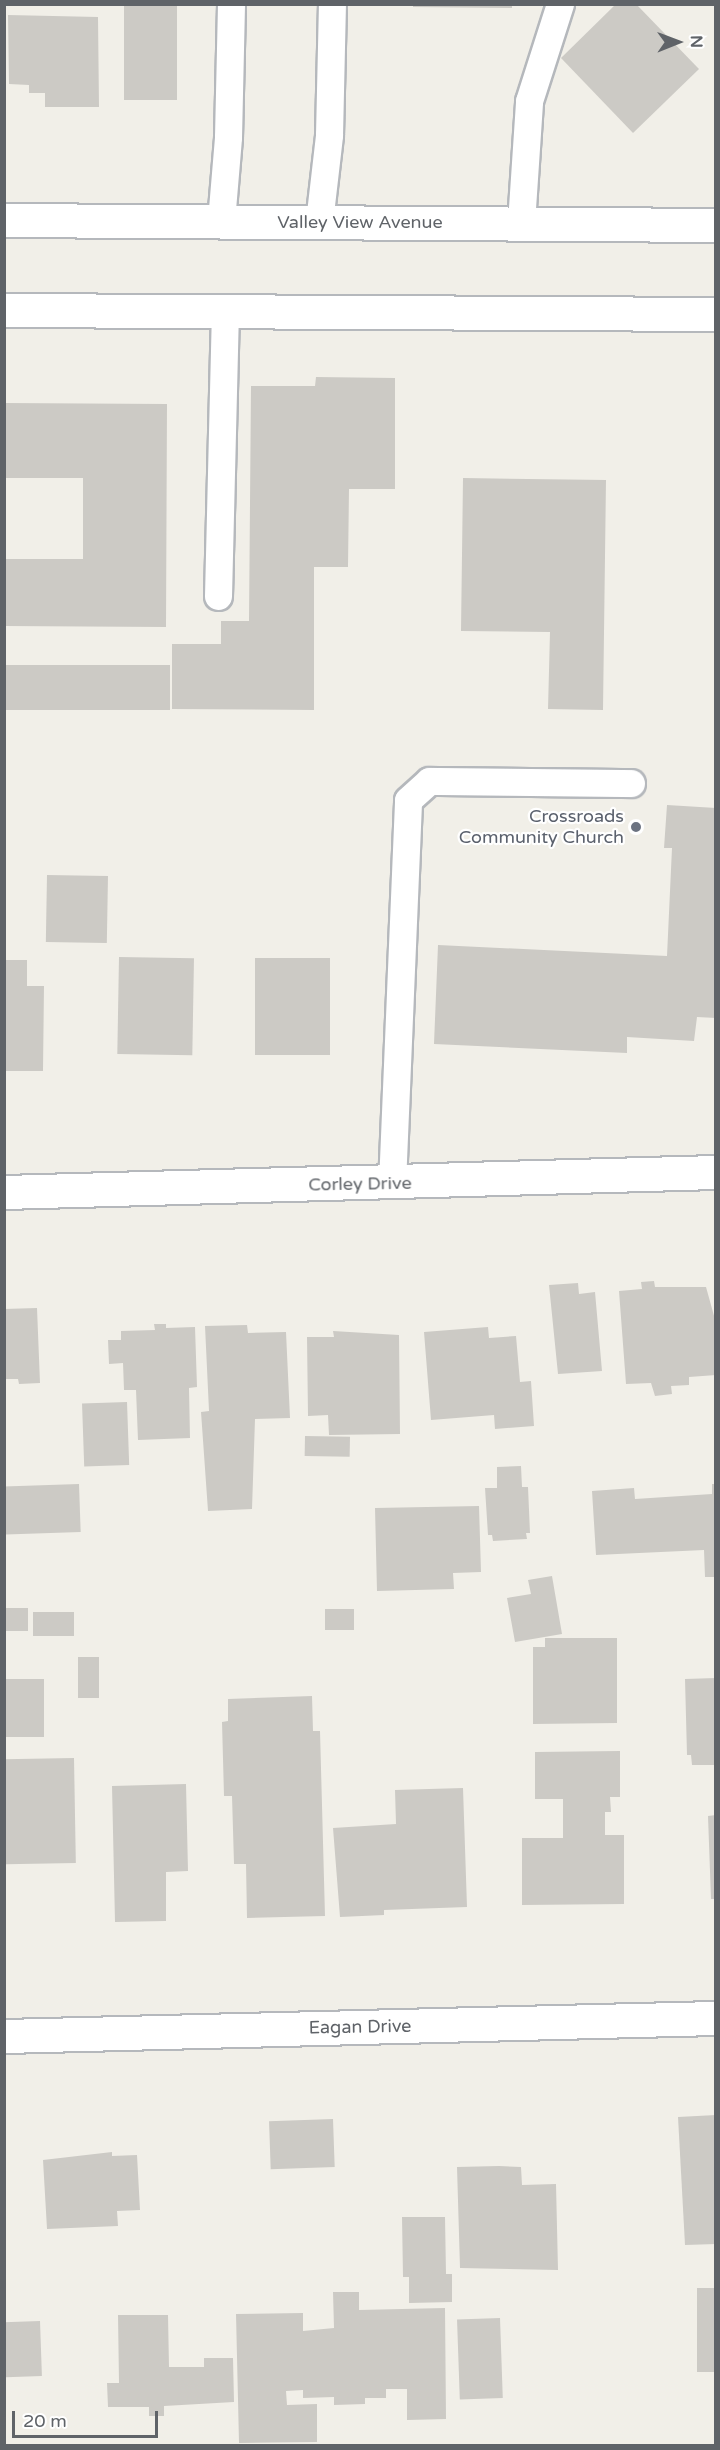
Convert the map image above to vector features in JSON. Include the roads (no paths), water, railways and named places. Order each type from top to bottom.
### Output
[{"type":"main road","name":"Valley View Avenue","points":[[4,220],[716,225]]},
{"type":"main road","points":[[4,310],[716,314]]},
{"type":"main road","name":"Corley Drive","points":[[4,1192],[392,1184],[716,1172]]},
{"type":"main road","name":"Eagan Drive","points":[[4,2036],[716,2018]]},
{"type":"lane","points":[[221,221],[228,137],[231,4]]},
{"type":"lane","points":[[319,222],[329,135],[332,4]]},
{"type":"lane","points":[[520,223],[529,101],[560,4]]},
{"type":"lane","points":[[218,596],[225,311]]},
{"type":"lane","points":[[392,1184],[408,800],[429,781],[631,783]]},
{"type":"place","name":"Crossroads Community Church","points":[[636,827]]}]
